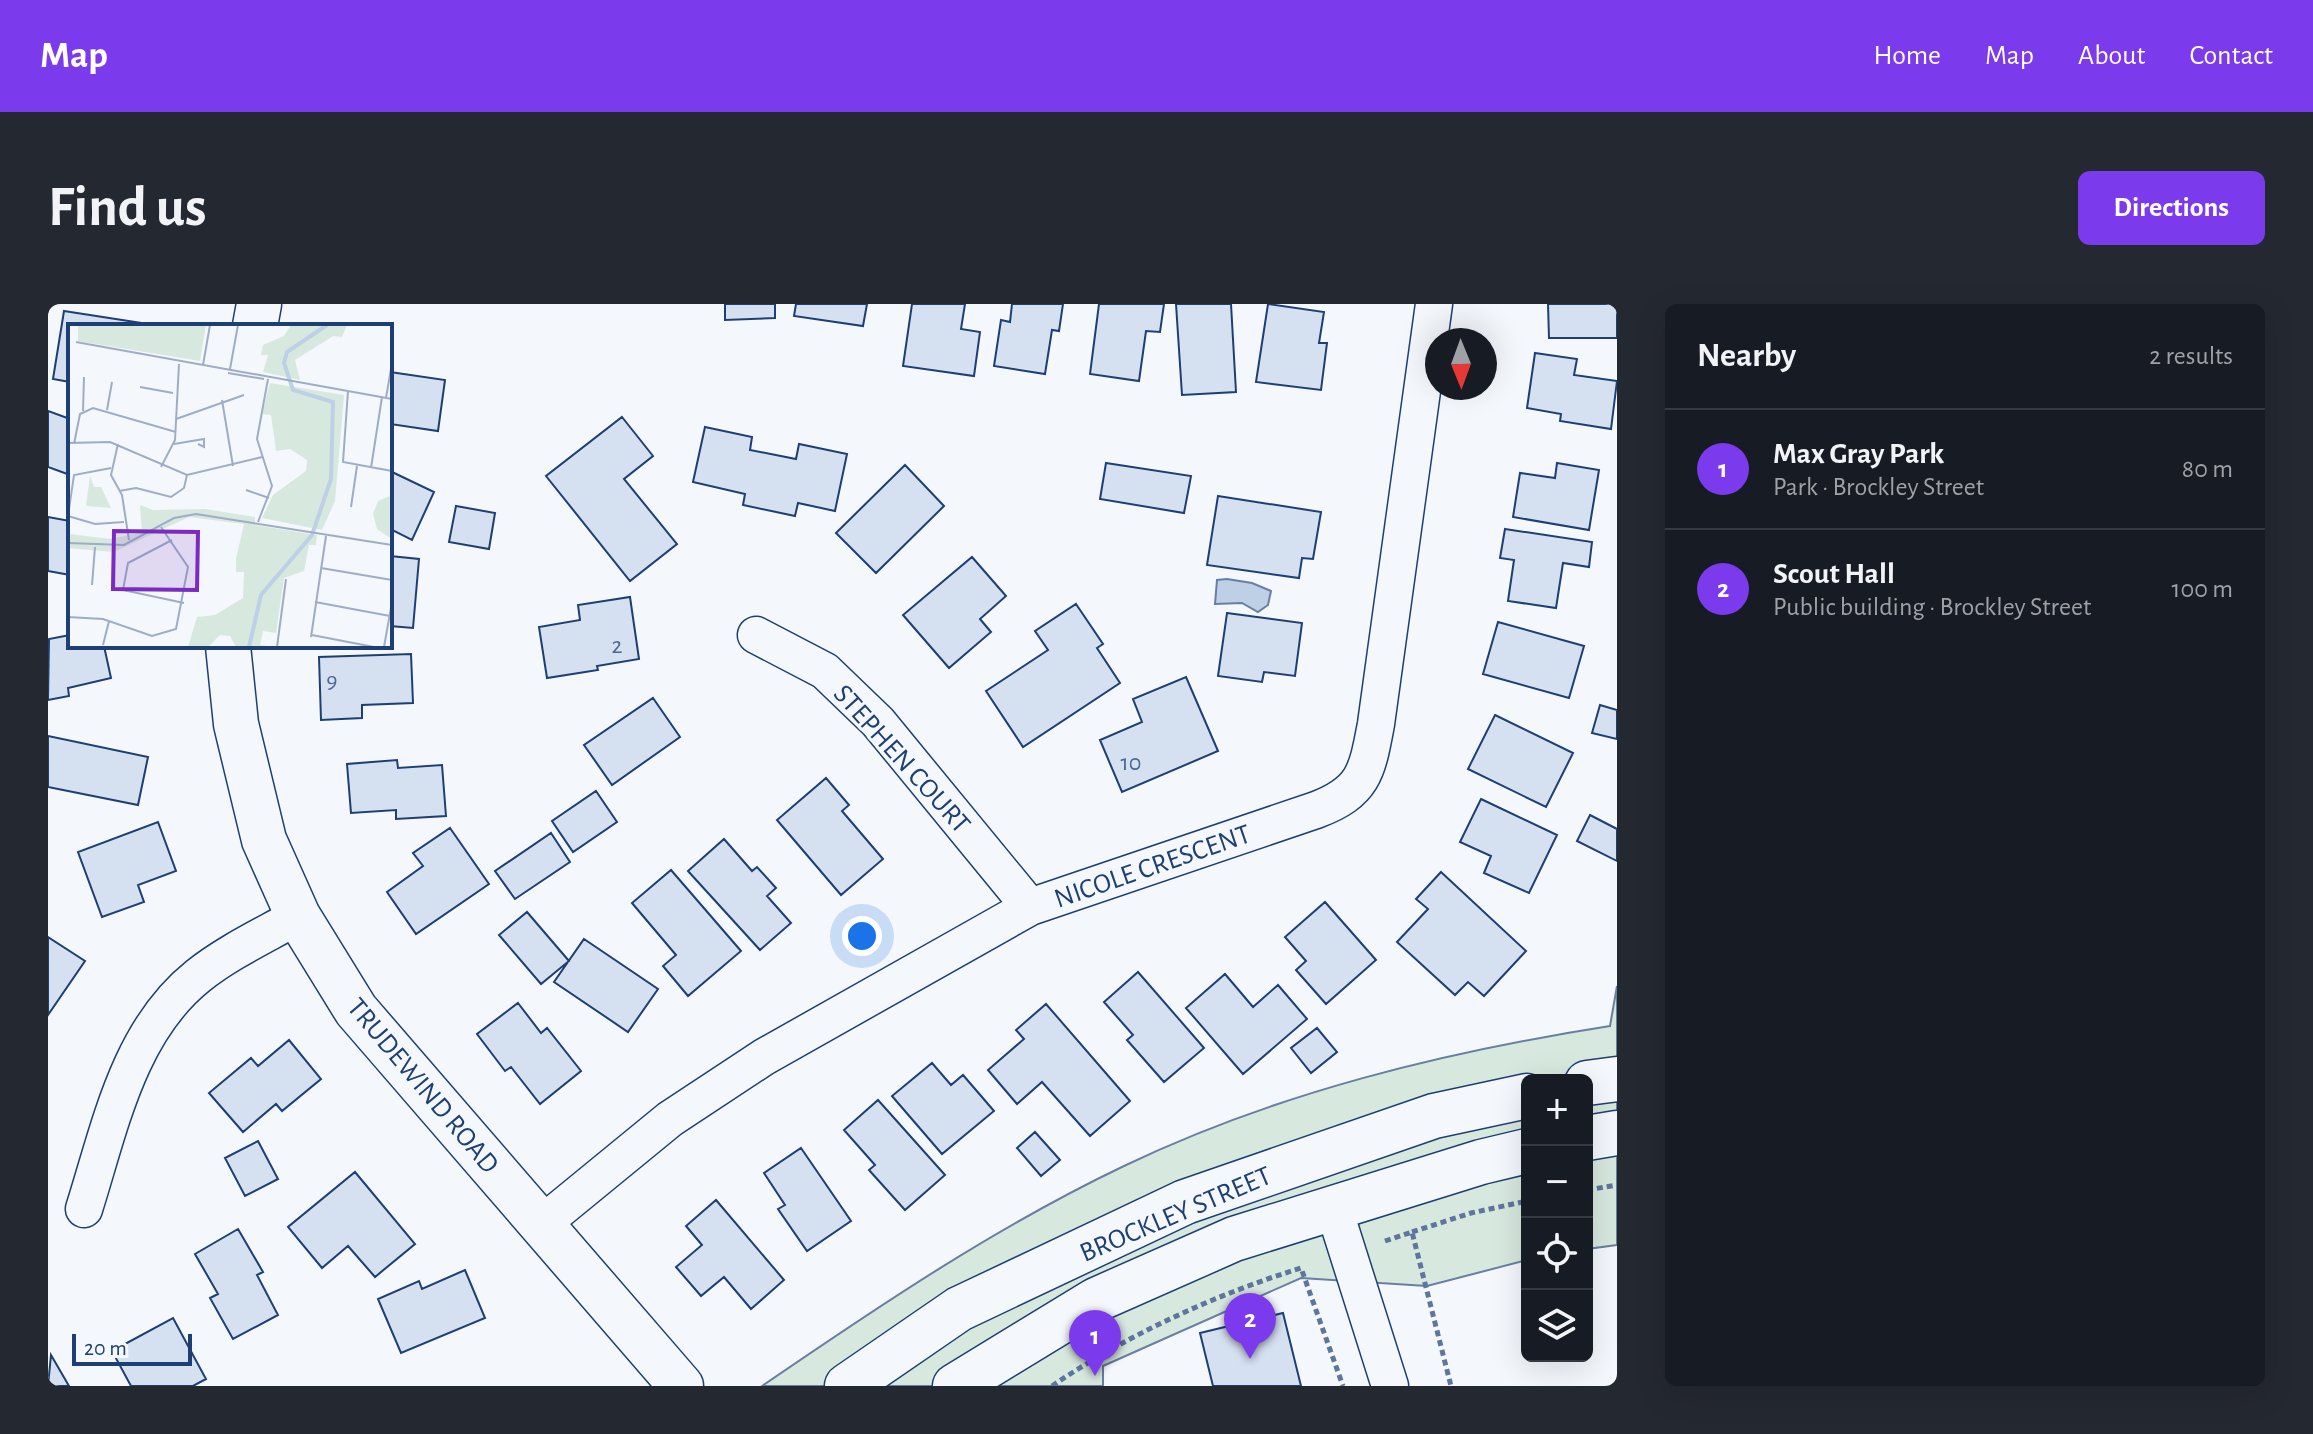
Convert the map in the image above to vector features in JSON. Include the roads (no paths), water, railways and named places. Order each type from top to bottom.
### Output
[{"type":"main road","points":[[255,324],[259,304]]},
{"type":"main road","name":"TRUDEWIND ROAD","points":[[228,648],[236,724],[264,840],[298,916],[356,1010],[681,1386]]},
{"type":"main road","points":[[1593,1082],[1617,1079]]},
{"type":"main road","name":"BROCKLEY STREET","points":[[847,1386],[959,1309],[1185,1202],[1434,1116],[1521,1097]]},
{"type":"main road","points":[[1593,1137],[1617,1133]]},
{"type":"main road","name":"BROCKLEY STREET","points":[[955,1386],[1096,1300],[1234,1239],[1521,1152]]},
{"type":"main road","points":[[1308,1159],[1334,1209]]},
{"type":"street","name":"NICOLE CRESCENT","points":[[543,1223],[670,1119],[764,1057],[1030,907],[1316,810],[1340,801],[1356,787],[1368,765],[1376,724],[1434,304]]},
{"type":"street","name":"STEPHEN COURT","points":[[756,635],[825,671],[878,722],[1030,907]]},
{"type":"street","points":[[84,1209],[135,1056],[158,1018],[200,974],[298,916]]},
{"type":"street","points":[[1334,1209],[1390,1386]]},
{"type":"water","points":[[1217,580],[1252,583],[1271,591],[1268,605],[1258,612],[1242,603],[1215,604]]},
{"type":"place","name":"Scout Hall","points":[[1250,1359]]},
{"type":"place","name":"Max Gray Park","points":[[1095,1376]]}]
